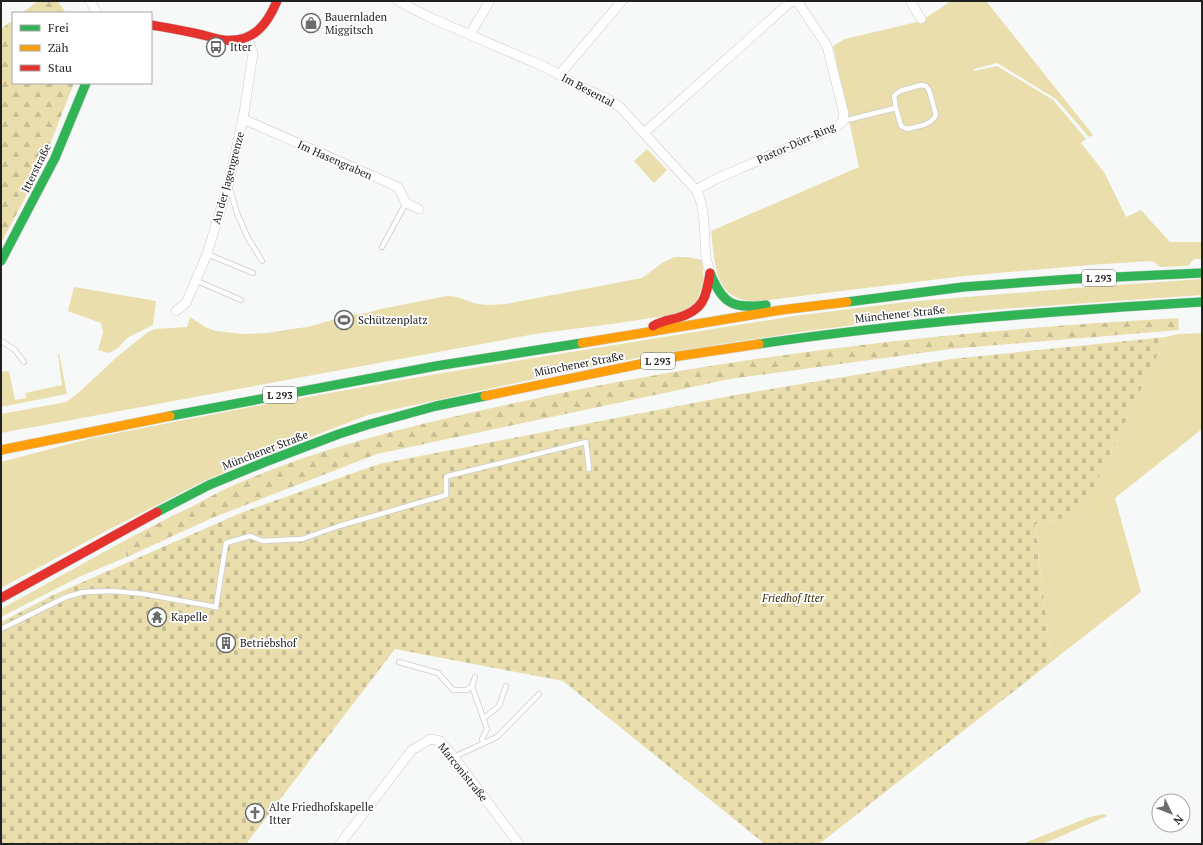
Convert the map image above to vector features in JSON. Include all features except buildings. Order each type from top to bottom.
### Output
[{"type":"main road","points":[[152,25],[227,40],[236,40],[247,37],[259,31],[264,26],[277,1]]},
{"type":"main road","name":"Itterstraße","points":[[1,261],[55,158],[86,84]]},
{"type":"main road","points":[[710,273],[720,293],[729,302],[735,305],[743,306],[769,304],[781,310]]},
{"type":"main road","points":[[641,334],[659,322],[687,316],[702,305],[705,300],[710,273]]},
{"type":"main road","name":"Münchener Straße","points":[[1,450],[133,422],[428,367],[641,334],[781,310],[963,287],[1072,279],[1202,273]]},
{"type":"main road","name":"Münchener Straße","points":[[1,598],[137,522],[209,485],[265,462],[367,424],[422,410],[679,356],[820,335],[1072,310],[1202,302]]},
{"type":"street","points":[[90,1],[96,12]]},
{"type":"street","name":"Im Besental","points":[[398,1],[430,18],[547,68],[577,86],[620,107],[696,190],[701,202],[706,258],[710,273]]},
{"type":"street","points":[[470,34],[490,1]]},
{"type":"street","points":[[559,75],[622,1]]},
{"type":"street","points":[[644,133],[793,1]]},
{"type":"street","name":"Pastor-Dörr-Ring","points":[[696,190],[716,179],[836,126],[843,121],[844,114],[826,46],[797,1]]},
{"type":"street","points":[[910,1],[922,18]]},
{"type":"street","name":"An der Jagengrenze","points":[[176,311],[186,303],[207,254],[228,182],[243,119],[254,53],[247,37]]},
{"type":"street","name":"Im Hasengraben","points":[[243,119],[398,187],[406,203]]},
{"type":"street","points":[[406,203],[419,209]]},
{"type":"street","name":"Marconistraße","points":[[340,844],[412,750],[430,739],[440,741],[454,757],[519,844]]},
{"type":"lane","points":[[921,85],[926,86],[929,90],[936,116],[930,123],[907,129],[901,126],[896,108],[894,96],[900,91],[921,85]]},
{"type":"lane","points":[[843,121],[896,108]]},
{"type":"lane","points":[[228,182],[237,212],[248,238],[262,261]]},
{"type":"lane","points":[[382,247],[406,203]]},
{"type":"lane","points":[[207,254],[253,273]]},
{"type":"lane","points":[[195,280],[240,300]]},
{"type":"lane","points":[[1,341],[14,350],[24,362]]},
{"type":"lane","points":[[1,629],[66,597],[84,592],[113,591],[144,594],[216,606],[226,543],[250,536],[264,541],[302,539],[339,526],[446,495],[446,477],[448,476],[586,442],[589,469]]},
{"type":"lane","points":[[399,662],[438,673],[453,690],[467,690],[472,686],[475,677]]},
{"type":"lane","points":[[472,686],[487,729],[482,739],[484,743]]},
{"type":"lane","points":[[484,718],[499,706],[506,686]]},
{"type":"lane","points":[[454,757],[497,737],[539,694]]},
{"type":"green space","points":[[38,1],[58,1],[65,12],[23,12]]},
{"type":"green space","points":[[951,1],[986,1],[1093,135],[1089,137],[1056,99],[997,63],[974,69],[974,71],[997,66],[1053,100],[1086,139],[1081,143],[1104,172],[1126,217],[1141,210],[1170,242],[1202,242],[1202,259],[1194,259],[1188,266],[1160,267],[1154,262],[1150,261],[1090,265],[964,276],[759,301],[744,300],[733,296],[725,289],[716,269],[711,231],[859,167],[833,46],[845,39],[921,21]]},
{"type":"green space","points":[[12,21],[12,84],[74,84],[40,170],[1,243],[1,29]]},
{"type":"green space","points":[[647,149],[667,170],[654,183],[634,161]]},
{"type":"green space","points":[[676,257],[689,257],[702,260],[704,281],[696,303],[678,314],[535,334],[1,433],[1,414],[66,402],[76,395],[118,356],[148,332],[155,329],[187,327],[190,317],[205,327],[216,331],[243,334],[268,333],[307,327],[351,315],[447,296],[457,297],[480,304],[506,304],[642,278],[662,263]]},
{"type":"green space","points":[[1202,279],[1202,295],[1001,309],[907,318],[800,332],[658,354],[368,415],[264,455],[206,480],[110,529],[1,588],[1,462],[92,438],[245,408],[436,374],[794,316],[906,302]]},
{"type":"green space","points":[[74,287],[156,301],[153,325],[127,338],[118,348],[109,353],[98,350],[103,333],[101,323],[68,311]]},
{"type":"green space","points":[[1178,318],[1179,330],[950,349],[730,379],[377,454],[212,518],[127,557],[122,542],[211,496],[275,468],[386,433],[538,398],[697,368],[856,346],[1017,329]]},
{"type":"green space","points":[[1202,333],[1202,429],[1115,498],[1141,592],[1051,662],[1035,524],[1056,520],[1095,485],[1166,337],[1178,334]]},
{"type":"green space","name":"Friedhof Itter","points":[[1166,337],[1095,485],[1076,514],[1035,524],[1051,662],[819,844],[765,844],[563,681],[395,649],[246,844],[1,844],[1,622],[53,595],[243,512],[379,464],[735,395],[951,359]]},
{"type":"green space","points":[[59,353],[67,394],[1,407],[1,372],[9,371],[15,400],[26,398],[25,393],[62,385]]},
{"type":"green space","points":[[122,542],[127,557],[79,577],[1,617],[1,609]]},
{"type":"green space","points":[[1104,814],[1107,816],[1043,844],[1022,844],[1090,817]]},
{"type":"traffic: fast","points":[[1,261],[55,158],[86,84]]},
{"type":"traffic: fast","points":[[710,273],[719,292],[730,302],[745,306],[766,305]]},
{"type":"traffic: fast","points":[[847,302],[963,287],[1072,279],[1202,273]]},
{"type":"traffic: fast","points":[[759,344],[925,323],[1091,309],[1202,302]]},
{"type":"traffic: fast","points":[[170,416],[436,366],[582,343]]},
{"type":"traffic: fast","points":[[157,512],[209,485],[339,434],[436,406],[485,396]]},
{"type":"traffic: slow","points":[[582,343],[781,310],[847,302]]},
{"type":"traffic: slow","points":[[485,396],[679,356],[759,344]]},
{"type":"traffic: slow","points":[[1,450],[170,416]]},
{"type":"traffic: jam","points":[[152,25],[190,32],[216,39],[243,39],[258,31],[269,18],[277,1]]},
{"type":"traffic: jam","points":[[653,326],[686,315],[698,307],[705,296],[710,273]]},
{"type":"traffic: jam","points":[[1,598],[157,512]]},
{"type":"place","name":"Bauernladen Miggitsch","points":[[311,23]]},
{"type":"place","name":"Itter","points":[[216,47]]},
{"type":"place","name":"Schützenplatz","points":[[344,320]]},
{"type":"place","name":"Kapelle","points":[[157,617]]},
{"type":"place","name":"Betriebshof","points":[[226,643]]},
{"type":"place","name":"Alte Friedhofskapelle Itter","points":[[255,813]]}]
